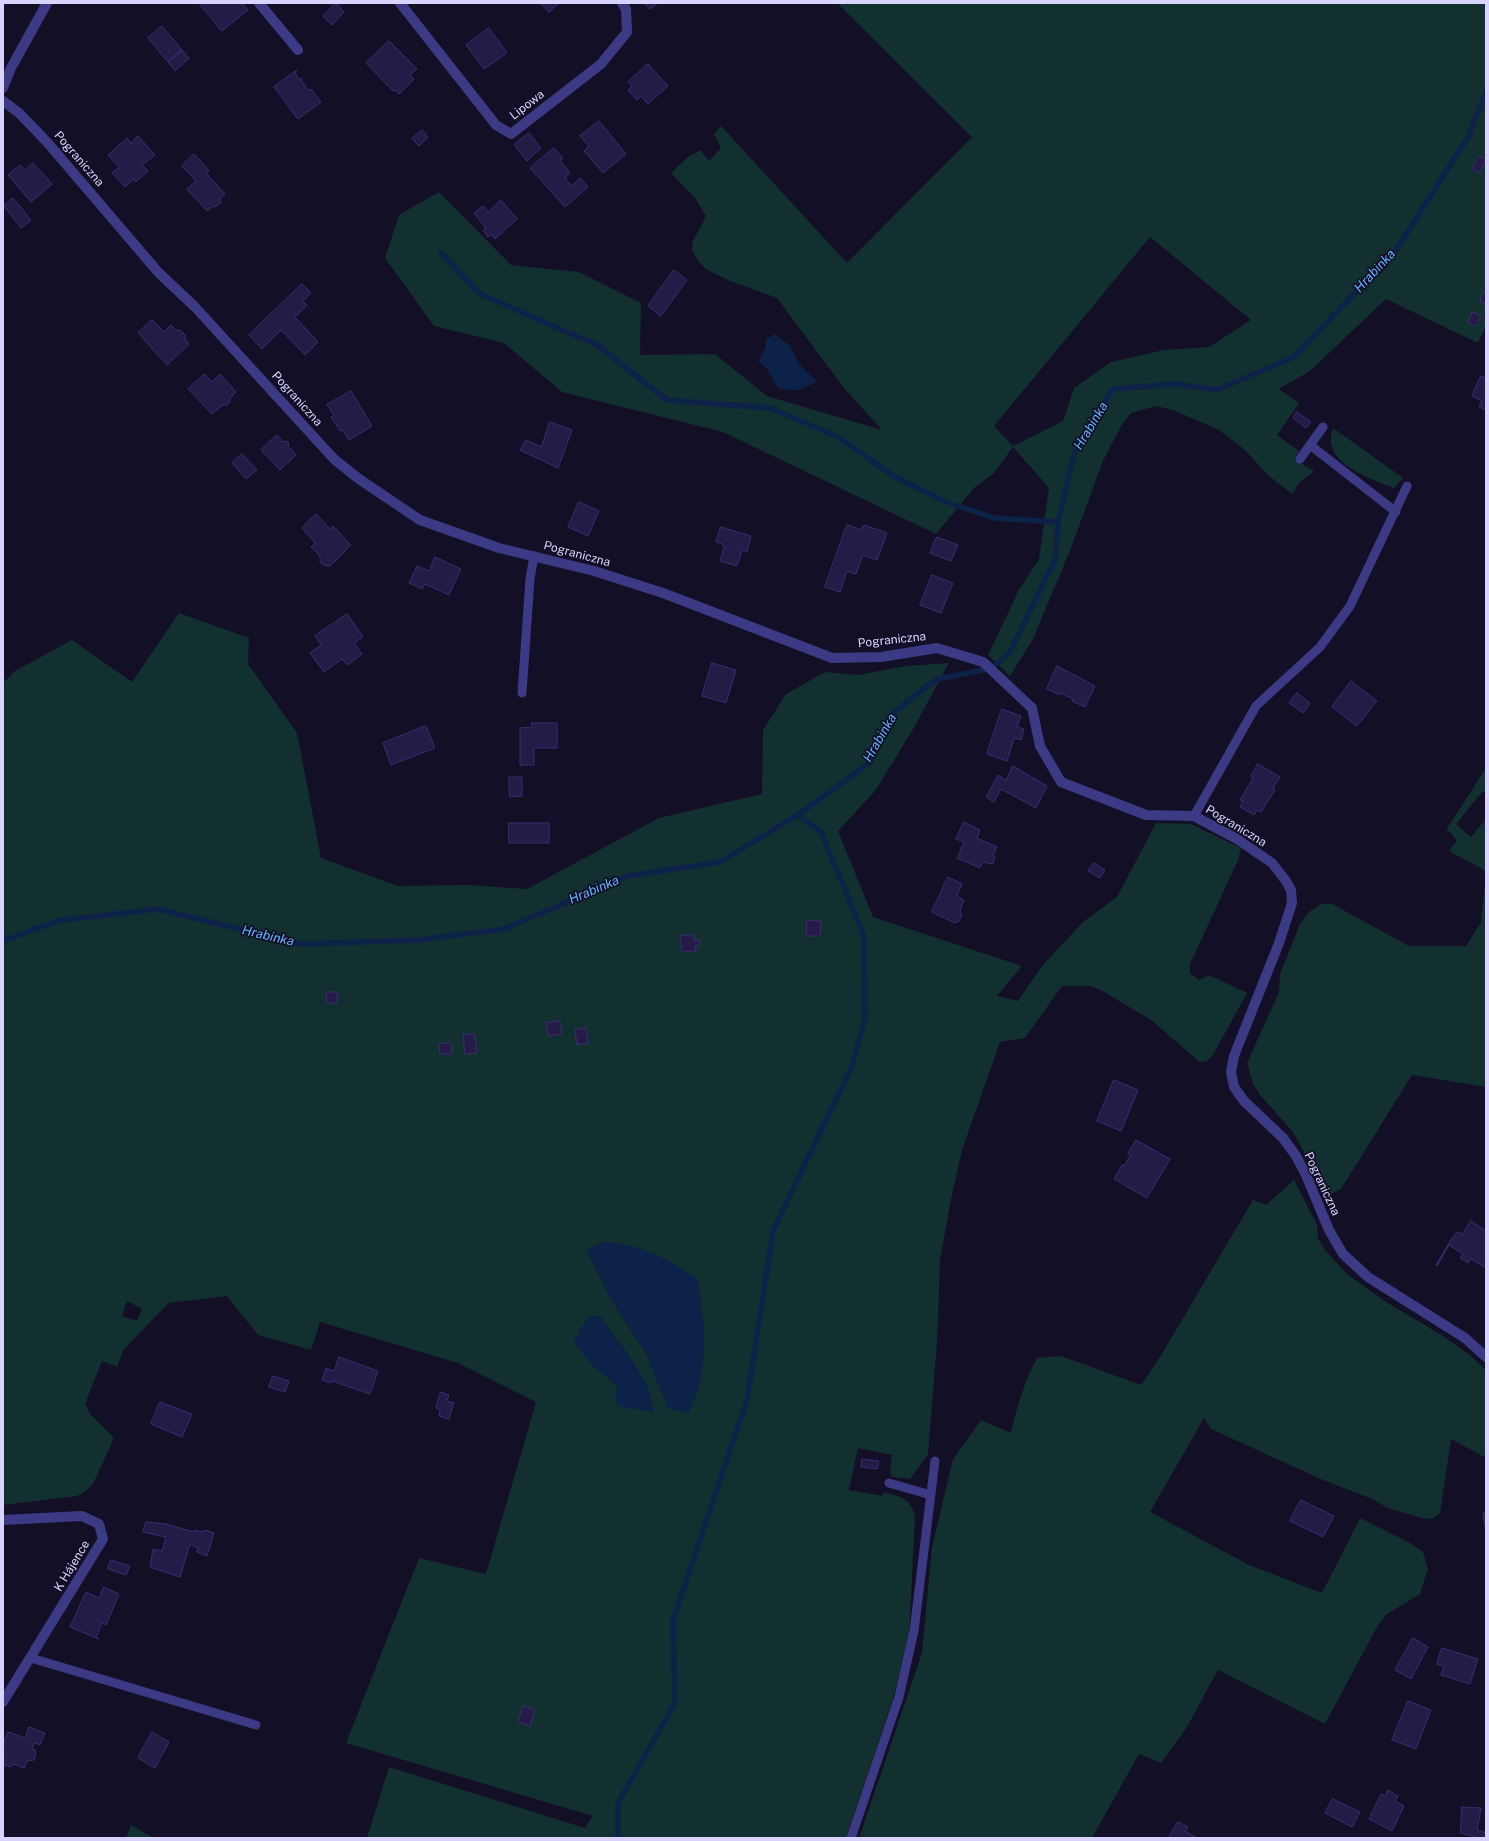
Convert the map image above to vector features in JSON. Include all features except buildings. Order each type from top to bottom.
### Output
[{"type":"street","points":[[3,88],[11,68],[46,3]]},
{"type":"street","points":[[259,3],[298,50]]},
{"type":"street","name":"Lipowa","points":[[400,3],[496,125],[511,134],[601,64],[627,32],[626,9],[622,3]]},
{"type":"street","name":"Pograniczna","points":[[3,101],[19,113],[48,142],[158,272],[196,308],[334,459],[359,479],[420,520],[499,548],[594,571],[663,593],[832,658],[881,657],[938,648],[983,662],[1001,677],[1032,708],[1040,746],[1061,782],[1146,815],[1194,816],[1237,839],[1272,863],[1291,890],[1292,904],[1279,943],[1234,1056],[1232,1072],[1234,1087],[1244,1101],[1283,1138],[1296,1156],[1306,1175],[1329,1230],[1343,1254],[1368,1277],[1465,1338],[1486,1358]]},
{"type":"street","name":"K Hájence","points":[[3,1520],[82,1516],[99,1524],[103,1539],[3,1702]]},
{"type":"lane","points":[[1300,459],[1323,427]]},
{"type":"lane","points":[[1310,445],[1396,512]]},
{"type":"lane","points":[[1194,816],[1256,706],[1320,647],[1350,606],[1396,512],[1407,486]]},
{"type":"lane","points":[[522,693],[529,594],[534,556]]},
{"type":"lane","points":[[851,1838],[899,1697],[914,1630],[935,1461]]},
{"type":"lane","points":[[889,1483],[931,1495]]},
{"type":"lane","points":[[31,1658],[256,1725]]},
{"type":"green space","points":[[837,3],[1486,3],[1486,326],[1478,343],[1386,299],[1310,371],[1279,389],[1299,403],[1277,435],[1299,451],[1294,459],[1314,471],[1300,482],[1292,494],[1268,475],[1245,450],[1219,430],[1173,410],[1156,406],[1131,413],[1121,426],[1103,461],[1069,553],[1033,639],[1010,676],[988,655],[1019,590],[1039,559],[1049,488],[1013,447],[994,473],[975,487],[936,534],[723,432],[562,392],[504,343],[434,326],[385,258],[399,215],[439,192],[511,265],[579,272],[641,303],[640,355],[715,354],[767,396],[882,430],[844,388],[777,298],[730,281],[706,269],[699,262],[692,251],[693,241],[706,216],[695,198],[671,173],[688,157],[700,150],[709,161],[721,148],[714,134],[721,126],[847,263],[972,137]],"holes":[[[1150,237],[1251,320],[1209,347],[1164,350],[1111,362],[1074,388],[1063,421],[1013,446],[994,426]]]},
{"type":"green space","points":[[1333,428],[1403,478],[1394,488],[1360,474],[1349,467],[1340,460],[1334,451],[1331,440]]},
{"type":"green space","points":[[179,613],[249,638],[248,664],[297,733],[321,858],[398,886],[468,885],[527,889],[659,818],[762,794],[763,730],[786,694],[825,672],[858,675],[906,666],[949,663],[912,731],[875,791],[838,831],[873,917],[1022,966],[997,996],[1018,1001],[1042,966],[1083,922],[1117,897],[1156,823],[1191,824],[1241,848],[1238,860],[1190,964],[1190,973],[1199,980],[1209,975],[1247,993],[1213,1055],[1207,1061],[1200,1062],[1151,1020],[1091,986],[1062,986],[1025,1038],[1000,1042],[962,1150],[951,1199],[940,1261],[937,1342],[928,1454],[910,1479],[892,1477],[890,1472],[892,1455],[858,1448],[849,1490],[882,1496],[884,1492],[900,1497],[910,1505],[915,1516],[909,1638],[894,1696],[846,1838],[367,1838],[389,1767],[585,1828],[593,1816],[346,1743],[419,1558],[486,1574],[536,1402],[458,1363],[320,1322],[311,1350],[258,1335],[227,1296],[169,1303],[124,1349],[117,1367],[102,1361],[85,1404],[91,1415],[114,1438],[93,1484],[85,1492],[77,1496],[3,1505],[3,683],[15,671],[72,640],[132,682]],"holes":[[[606,1241],[668,1409],[648,1357],[610,1297],[587,1251]],[[127,1301],[142,1309],[137,1321],[122,1316]],[[600,1316],[629,1356],[647,1386],[616,1399],[618,1387]]]},
{"type":"green space","points":[[1486,768],[1486,793],[1483,791],[1456,824],[1471,837],[1486,819],[1486,871],[1449,851],[1457,841],[1451,833],[1446,830]]},
{"type":"green space","points":[[1486,874],[1486,1087],[1412,1075],[1341,1189],[1331,1194],[1323,1187],[1293,1132],[1261,1096],[1253,1084],[1247,1063],[1279,992],[1280,974],[1300,924],[1309,912],[1321,904],[1332,904],[1409,946],[1466,946],[1481,922]]},
{"type":"green space","points":[[1294,1180],[1317,1225],[1318,1238],[1325,1250],[1347,1274],[1383,1300],[1443,1336],[1471,1356],[1486,1370],[1486,1458],[1451,1439],[1440,1513],[1434,1518],[1425,1519],[1388,1508],[1370,1498],[1323,1480],[1211,1429],[1204,1418],[1150,1512],[1249,1565],[1322,1593],[1360,1518],[1410,1543],[1423,1552],[1428,1569],[1420,1594],[1387,1614],[1378,1625],[1325,1724],[1218,1670],[1187,1727],[1161,1763],[1139,1754],[1092,1838],[859,1838],[922,1653],[932,1547],[953,1459],[981,1420],[1011,1433],[1021,1394],[1037,1358],[1061,1356],[1141,1385],[1160,1357],[1253,1200],[1266,1205]]},
{"type":"green space","points":[[131,1825],[154,1838],[126,1838]]},
{"type":"water","points":[[775,334],[790,346],[799,364],[817,382],[796,391],[778,388],[767,369],[758,361],[766,347],[766,339]]},
{"type":"water","points":[[606,1241],[640,1248],[671,1262],[697,1278],[703,1317],[704,1356],[699,1386],[689,1413],[668,1409],[648,1357],[610,1297],[587,1250]]},
{"type":"water","points":[[590,1316],[600,1316],[629,1356],[648,1386],[654,1412],[617,1406],[617,1386],[594,1367],[574,1343],[581,1328]]},
{"type":"waterway","name":"Hrabinka","points":[[3,941],[57,921],[157,909],[303,944],[419,940],[504,929],[627,876],[720,862],[798,815],[869,763],[893,713],[935,680],[992,668],[1010,652],[1055,560],[1058,522],[1075,451],[1113,389],[1175,384],[1217,390],[1294,357],[1396,250],[1468,137],[1486,92]]},
{"type":"waterway","points":[[441,253],[480,294],[597,345],[667,400],[770,408],[838,437],[895,477],[951,504],[995,518],[1058,522]]},
{"type":"waterway","points":[[618,1838],[618,1803],[675,1703],[673,1620],[747,1400],[773,1231],[852,1066],[865,1019],[864,936],[821,832],[798,815]]}]
